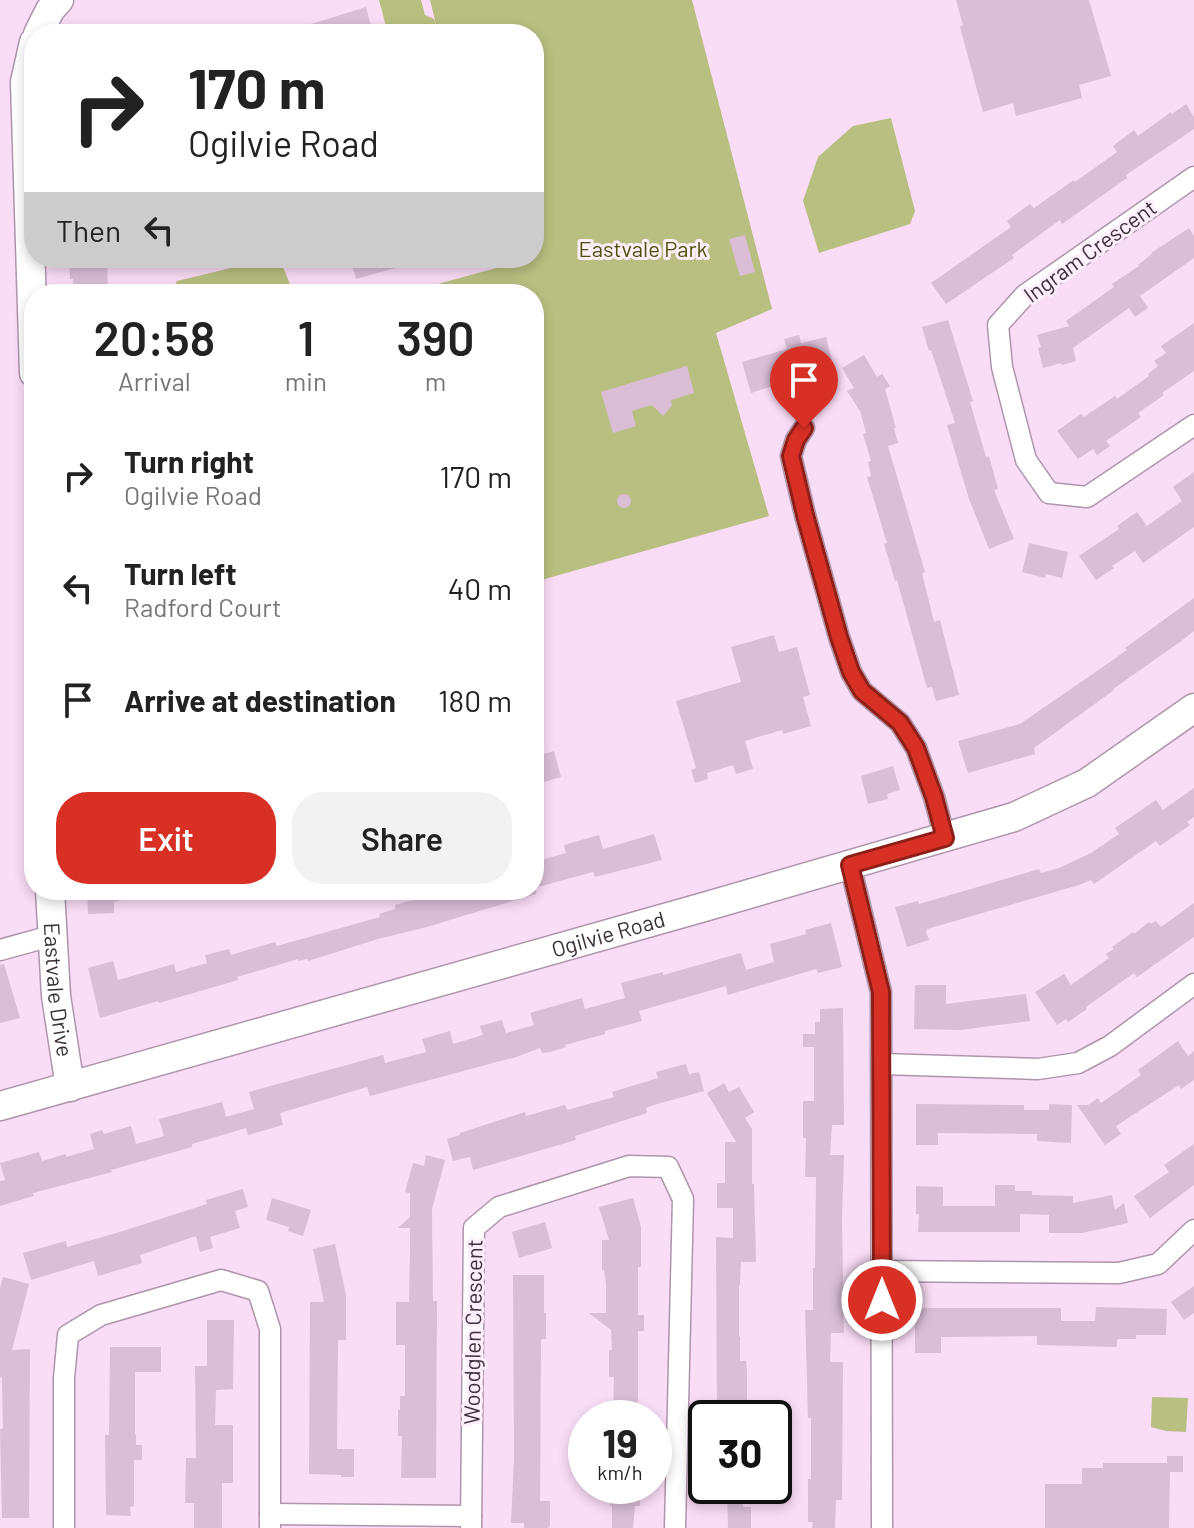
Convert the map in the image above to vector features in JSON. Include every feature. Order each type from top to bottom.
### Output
[{"type":"street","points":[[43,24],[59,0]]},
{"type":"street","name":"Ingram Crescent","points":[[1194,177],[1025,295],[998,325],[1002,367],[1026,460],[1049,493],[1087,497],[1194,425]]},
{"type":"street","points":[[804,428],[791,456],[809,530],[851,672],[862,691],[900,723],[916,748],[945,838]]},
{"type":"street","name":"Ogilvie Road","points":[[0,1106],[1014,817],[1087,783],[1194,708]]},
{"type":"street","points":[[850,865],[881,992],[882,1528]]},
{"type":"street","name":"Eastvale Drive","points":[[50,900],[56,996],[70,1087]]},
{"type":"street","points":[[0,950],[51,936]]},
{"type":"street","points":[[882,1064],[1038,1069],[1078,1063],[1110,1046],[1194,984]]},
{"type":"street","name":"Woodglen Crescent","points":[[471,1522],[474,1228],[499,1207],[629,1166],[668,1167],[683,1199],[675,1528]]},
{"type":"street","points":[[882,1271],[1119,1273],[1158,1264],[1194,1230]]},
{"type":"street","points":[[64,1528],[64,1378],[68,1335],[101,1315],[221,1280],[258,1291],[270,1329],[270,1521],[471,1522]]},
{"type":"green space","name":"Eastvale Park","points":[[379,0],[421,0],[425,15],[434,19],[436,24],[385,24]]},
{"type":"green space","name":"Eastvale Park","points":[[430,0],[692,0],[772,309],[716,333],[769,516],[544,579],[544,284],[438,284],[497,268],[544,268],[544,24],[436,24]]},
{"type":"green space","points":[[891,118],[915,211],[910,224],[819,253],[803,201],[818,157],[853,126]]},
{"type":"green space","points":[[231,268],[283,268],[290,284],[175,284]]},
{"type":"green space","points":[[1152,1397],[1188,1398],[1186,1432],[1151,1427]]},
{"type":"building","points":[[956,0],[1089,0],[1111,76],[1079,85],[1082,98],[1016,116],[1013,103],[983,112],[960,27],[963,25]]},
{"type":"building","points":[[366,7],[370,24],[311,24]]},
{"type":"building","points":[[1186,104],[1194,117],[1194,129],[1062,224],[1060,220],[1012,255],[1014,258],[946,304],[931,283],[1011,227],[1007,221],[1030,204],[1034,208],[1117,152],[1113,146],[1134,130],[1138,136]]},
{"type":"building","points":[[1189,228],[1194,236],[1194,258],[1140,296],[1148,308],[1135,317],[1129,308],[1073,348],[1076,361],[1043,368],[1037,335],[1069,326],[1066,321],[1114,287],[1112,284],[1139,266],[1151,253]]},
{"type":"building","points":[[745,235],[755,272],[740,276],[729,239]]},
{"type":"building","points":[[69,268],[107,268],[108,284],[73,284],[73,279],[70,279]]},
{"type":"building","points":[[353,268],[395,268],[356,279]]},
{"type":"building","points":[[948,320],[973,401],[970,402],[986,457],[989,456],[998,489],[994,490],[1014,539],[989,549],[969,499],[947,425],[955,423],[922,327]]},
{"type":"building","points":[[1194,323],[1194,371],[1138,413],[1141,417],[1106,441],[1110,446],[1097,455],[1093,449],[1078,459],[1057,431],[1081,414],[1084,417],[1115,396],[1117,399],[1149,376],[1158,366],[1154,361],[1166,353],[1161,346]]},
{"type":"building","points":[[799,335],[801,343],[826,337],[832,360],[811,365],[812,373],[751,393],[742,362],[787,349],[784,339]]},
{"type":"building","points":[[864,355],[877,377],[882,374],[890,386],[885,389],[898,443],[888,446],[925,572],[922,573],[934,622],[940,620],[959,695],[936,701],[932,687],[927,688],[884,544],[887,543],[867,477],[871,476],[868,462],[871,461],[863,434],[866,433],[860,411],[847,391],[854,388],[842,368]]},
{"type":"building","points":[[687,366],[694,393],[671,400],[672,406],[663,416],[652,405],[632,411],[636,426],[613,433],[601,392]]},
{"type":"building","points":[[1194,472],[1194,527],[1143,563],[1135,551],[1096,580],[1079,556],[1119,529],[1117,526],[1137,512],[1147,526],[1182,501],[1173,487]]},
{"type":"building","points":[[624,494],[631,501],[624,508],[617,501]]},
{"type":"building","points":[[1029,543],[1068,552],[1062,578],[1046,574],[1045,578],[1022,572]]},
{"type":"building","points":[[1194,598],[1194,631],[1180,642],[1034,748],[1035,754],[968,773],[958,741],[1020,724],[1127,650],[1125,648]]},
{"type":"building","points":[[774,635],[779,652],[797,647],[810,695],[803,697],[811,726],[783,734],[782,730],[745,741],[753,769],[736,774],[733,765],[707,773],[708,779],[695,783],[691,770],[696,768],[676,701],[741,682],[731,647]]},
{"type":"building","points":[[554,751],[561,777],[544,782],[544,754]]},
{"type":"building","points":[[893,766],[900,790],[887,794],[888,799],[868,804],[861,776]]},
{"type":"building","points":[[1194,788],[1194,817],[1187,822],[1190,825],[1160,846],[1156,841],[1094,884],[1091,880],[927,929],[929,940],[907,947],[895,907],[918,901],[919,904],[1039,869],[1041,873],[1059,868],[1091,853],[1119,834],[1115,828],[1156,800],[1163,810]]},
{"type":"building","points":[[654,834],[662,860],[595,877],[593,872],[544,885],[544,859],[566,853],[564,845],[599,835],[603,849]]},
{"type":"building","points":[[87,900],[122,900],[114,902],[114,913],[88,914]]},
{"type":"building","points":[[413,900],[516,900],[308,961],[298,959],[237,977],[238,980],[100,1018],[88,968],[113,961],[118,980],[174,964],[176,972],[207,963],[205,955],[229,949],[231,955],[275,942],[277,946],[380,917],[379,914],[395,909],[395,905]]},
{"type":"building","points":[[1194,903],[1194,937],[1137,977],[1134,973],[1068,1022],[1066,1019],[1057,1025],[1035,992],[1064,974],[1071,985],[1109,958],[1106,954],[1114,949],[1112,947],[1133,932],[1149,922],[1156,921],[1161,927]]},
{"type":"building","points":[[831,923],[842,967],[818,973],[816,969],[728,995],[726,986],[639,1011],[642,1021],[550,1052],[542,1053],[540,1048],[370,1096],[367,1087],[280,1113],[283,1125],[248,1135],[246,1128],[112,1172],[33,1193],[34,1196],[0,1206],[0,1181],[5,1180],[0,1163],[39,1152],[42,1161],[94,1149],[90,1134],[102,1130],[104,1134],[131,1126],[136,1144],[164,1136],[159,1119],[222,1102],[226,1117],[254,1109],[249,1092],[383,1055],[385,1063],[426,1052],[422,1039],[450,1031],[453,1044],[483,1035],[480,1026],[502,1020],[506,1033],[534,1025],[530,1013],[582,998],[585,1009],[625,998],[621,983],[663,972],[663,975],[741,953],[746,970],[774,962],[770,944]]},
{"type":"building","points":[[4,964],[20,1018],[0,1023],[0,965]]},
{"type":"building","points":[[915,985],[946,985],[946,1004],[1026,994],[1030,1021],[960,1030],[914,1029]]},
{"type":"building","points":[[843,1008],[844,1125],[832,1125],[830,1155],[844,1155],[844,1333],[831,1333],[830,1362],[843,1362],[842,1500],[836,1500],[835,1528],[812,1528],[813,1522],[808,1522],[811,1418],[808,1418],[805,1310],[813,1310],[816,1177],[805,1177],[803,1101],[814,1101],[814,1047],[803,1047],[803,1034],[815,1034],[815,1022],[820,1022],[820,1009]]},
{"type":"building","points":[[1178,1041],[1188,1056],[1194,1051],[1194,1080],[1181,1089],[1179,1085],[1116,1126],[1121,1134],[1105,1145],[1077,1105],[1088,1105],[1098,1098],[1101,1103],[1141,1075],[1138,1070]]},
{"type":"building","points":[[686,1064],[689,1074],[699,1072],[704,1091],[646,1108],[647,1113],[575,1136],[576,1140],[473,1170],[470,1157],[453,1161],[447,1139],[460,1133],[525,1112],[526,1116],[565,1105],[567,1110],[614,1097],[612,1092],[658,1078],[656,1072]]},
{"type":"building","points":[[724,1083],[729,1092],[739,1087],[754,1112],[745,1118],[752,1129],[756,1262],[741,1262],[739,1285],[740,1361],[746,1361],[747,1400],[717,1400],[716,1237],[733,1238],[733,1208],[717,1208],[717,1183],[725,1183],[725,1142],[736,1142],[707,1093]]},
{"type":"building","points":[[916,1104],[1024,1105],[1024,1110],[1049,1110],[1049,1104],[1072,1105],[1071,1143],[1037,1141],[1037,1134],[938,1133],[938,1145],[916,1145]]},
{"type":"building","points":[[1194,1144],[1194,1185],[1150,1218],[1134,1196],[1169,1172],[1164,1165]]},
{"type":"building","points":[[426,1155],[445,1160],[432,1209],[433,1301],[437,1301],[436,1478],[401,1478],[402,1436],[398,1436],[398,1410],[400,1396],[405,1396],[405,1345],[396,1345],[396,1302],[409,1302],[410,1228],[398,1228],[410,1217],[410,1193],[405,1192],[413,1163],[424,1166]]},
{"type":"building","points":[[995,1185],[1015,1185],[1015,1191],[1032,1191],[1032,1195],[1073,1196],[1073,1203],[1112,1195],[1115,1210],[1124,1203],[1128,1223],[1082,1233],[1049,1233],[1049,1215],[1020,1214],[1020,1232],[918,1232],[916,1186],[943,1187],[943,1206],[995,1206]]},
{"type":"building","points":[[243,1189],[248,1207],[235,1211],[240,1228],[210,1237],[213,1248],[200,1252],[196,1236],[140,1255],[142,1263],[98,1276],[94,1261],[31,1280],[23,1253],[66,1241],[67,1247],[123,1231]]},
{"type":"building","points":[[272,1198],[311,1210],[303,1236],[288,1231],[289,1227],[266,1220]]},
{"type":"building","points":[[633,1198],[641,1227],[638,1315],[644,1315],[644,1331],[638,1331],[638,1400],[613,1400],[614,1377],[609,1377],[611,1330],[589,1313],[606,1313],[602,1240],[609,1240],[599,1207]]},
{"type":"building","points":[[545,1222],[552,1248],[519,1258],[512,1232]]},
{"type":"building","points":[[335,1244],[346,1295],[346,1340],[338,1340],[337,1449],[354,1449],[354,1477],[309,1474],[310,1302],[324,1302],[313,1249]]},
{"type":"building","points":[[513,1275],[544,1275],[546,1339],[541,1339],[540,1501],[550,1501],[548,1528],[524,1528],[524,1523],[511,1523],[514,1458]]},
{"type":"building","points":[[3,1277],[29,1284],[12,1350],[30,1349],[29,1518],[2,1518],[0,1288]]},
{"type":"building","points":[[1194,1286],[1194,1313],[1184,1320],[1171,1302]]},
{"type":"building","points":[[1096,1307],[1167,1309],[1166,1335],[1136,1335],[1136,1339],[1117,1339],[1117,1347],[1037,1345],[1037,1336],[941,1337],[941,1353],[915,1353],[915,1308],[1061,1308],[1061,1321],[1095,1321]]},
{"type":"building","points":[[207,1320],[234,1320],[233,1389],[216,1390],[215,1425],[233,1425],[233,1483],[222,1483],[222,1528],[194,1528],[194,1503],[185,1503],[186,1458],[196,1458],[195,1366],[207,1366]]},
{"type":"building","points":[[110,1347],[161,1347],[161,1372],[135,1372],[135,1435],[136,1445],[142,1445],[142,1460],[134,1460],[134,1506],[130,1507],[131,1516],[106,1515],[105,1435],[109,1435]]},
{"type":"building","points":[[1167,1456],[1183,1456],[1183,1472],[1170,1472],[1169,1528],[1045,1528],[1045,1484],[1082,1484],[1082,1468],[1103,1468],[1103,1463],[1167,1463]]},
{"type":"building","points":[[640,1504],[635,1506],[633,1528],[612,1528],[610,1506]]},
{"type":"building","points":[[727,1504],[751,1507],[751,1528],[728,1528]]},
{"type":"route","points":[[804,428],[791,456],[851,672],[862,691],[900,723],[916,748],[945,838],[850,865],[881,992],[882,1300]]}]
